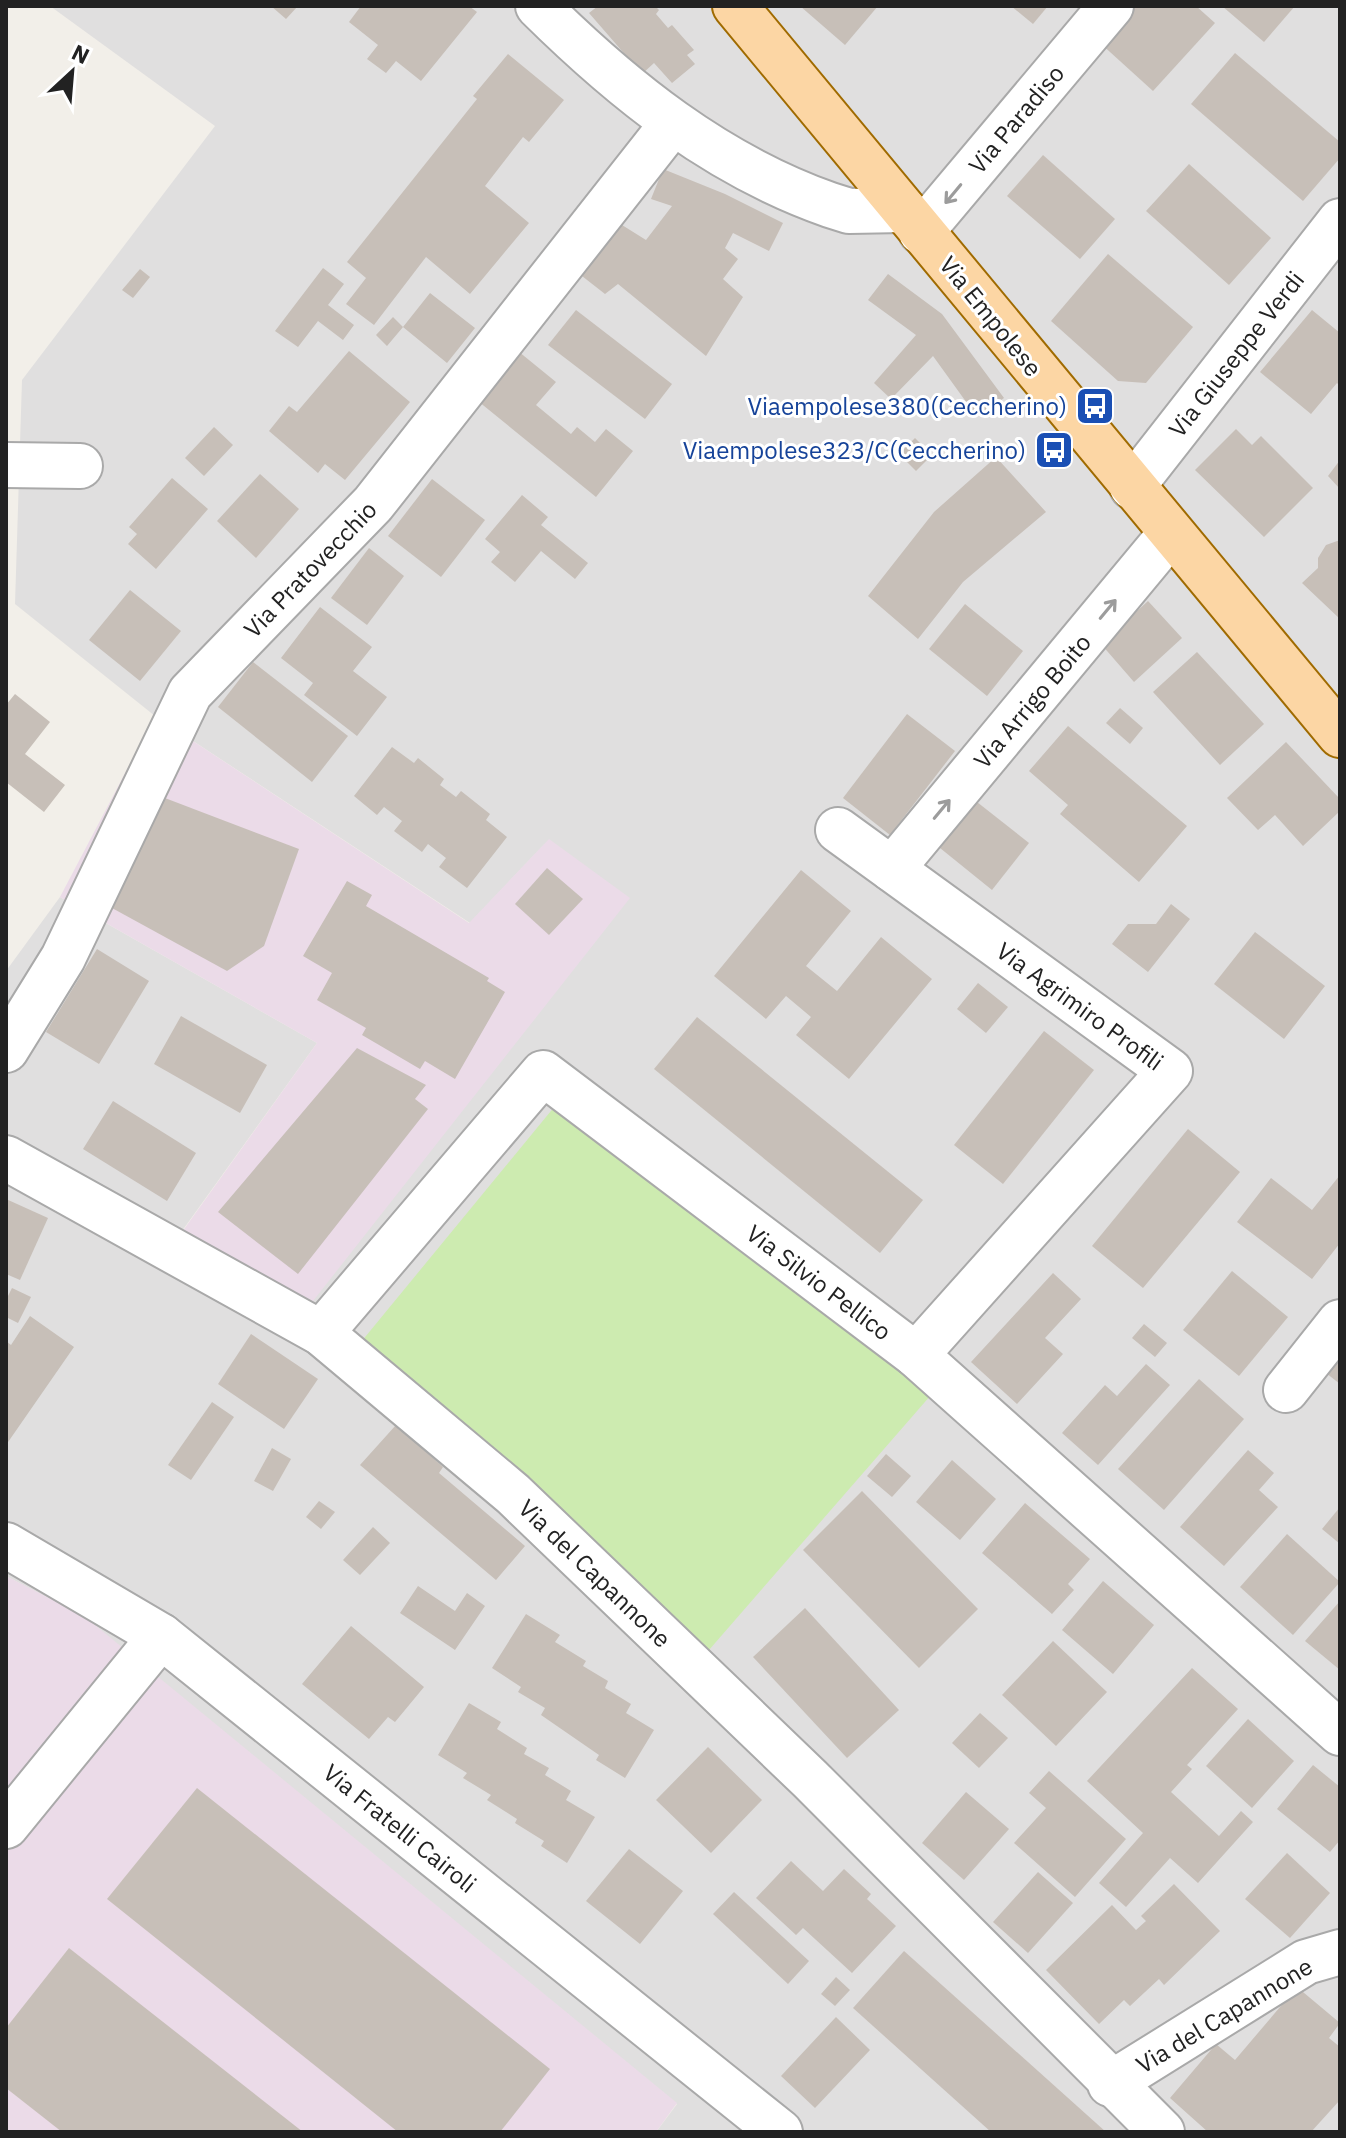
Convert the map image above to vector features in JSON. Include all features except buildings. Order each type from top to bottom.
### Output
[{"type":"main road","name":"Via Empolese","points":[[735,6],[1340,735]]},
{"type":"street","name":"Via Paradiso","points":[[913,221],[1111,6]]},
{"type":"street","points":[[542,7],[672,124],[692,138],[812,198],[849,211],[913,221]]},
{"type":"street","name":"Via Pratovecchio","points":[[6,1050],[63,958],[190,693],[373,504],[672,124]]},
{"type":"street","name":"Via Giuseppe Verdi","points":[[1132,487],[1340,221]]},
{"type":"street","points":[[6,465],[80,466]]},
{"type":"street","name":"Via Arrigo Boito","points":[[892,869],[1171,533]]},
{"type":"street","name":"Via Agrimiro Profili","points":[[838,830],[1170,1071],[916,1355]]},
{"type":"street","name":"Via Silvio Pellico","points":[[321,1333],[543,1073],[916,1355],[1340,1733]]},
{"type":"street","name":"Via del Capannone","points":[[6,1158],[321,1333],[513,1494],[810,1779],[1110,2084],[1162,2132]]},
{"type":"street","points":[[1286,1390],[1340,1322]]},
{"type":"street","name":"Via Fratelli Cairoli","points":[[6,1545],[161,1636],[780,2132]]},
{"type":"street","points":[[6,1826],[161,1636]]},
{"type":"street","name":"Via del Capannone","points":[[1110,2084],[1306,1962],[1340,1952]]},
{"type":"shaded area","points":[[50,6],[1340,6],[1340,2132],[656,2132],[677,2104],[84,1617],[6,1576],[6,971],[60,897],[317,1043],[177,1238],[549,839],[470,923],[155,716],[15,604],[22,380],[215,126]]},
{"type":"shaded area","points":[[155,716],[469,923],[549,839],[630,898],[313,1301],[177,1239],[317,1043],[60,897]]},
{"type":"shaded area","points":[[6,1576],[84,1616],[677,2103],[656,2132],[6,2132]]},
{"type":"green space","points":[[555,1106],[827,1308],[931,1395],[709,1650],[577,1527],[361,1342]]},
{"type":"place","name":"Viaempolese380(Ceccherino)","points":[[1095,406]]},
{"type":"place","name":"Viaempolese323/C(Ceccherino)","points":[[1054,450]]}]
